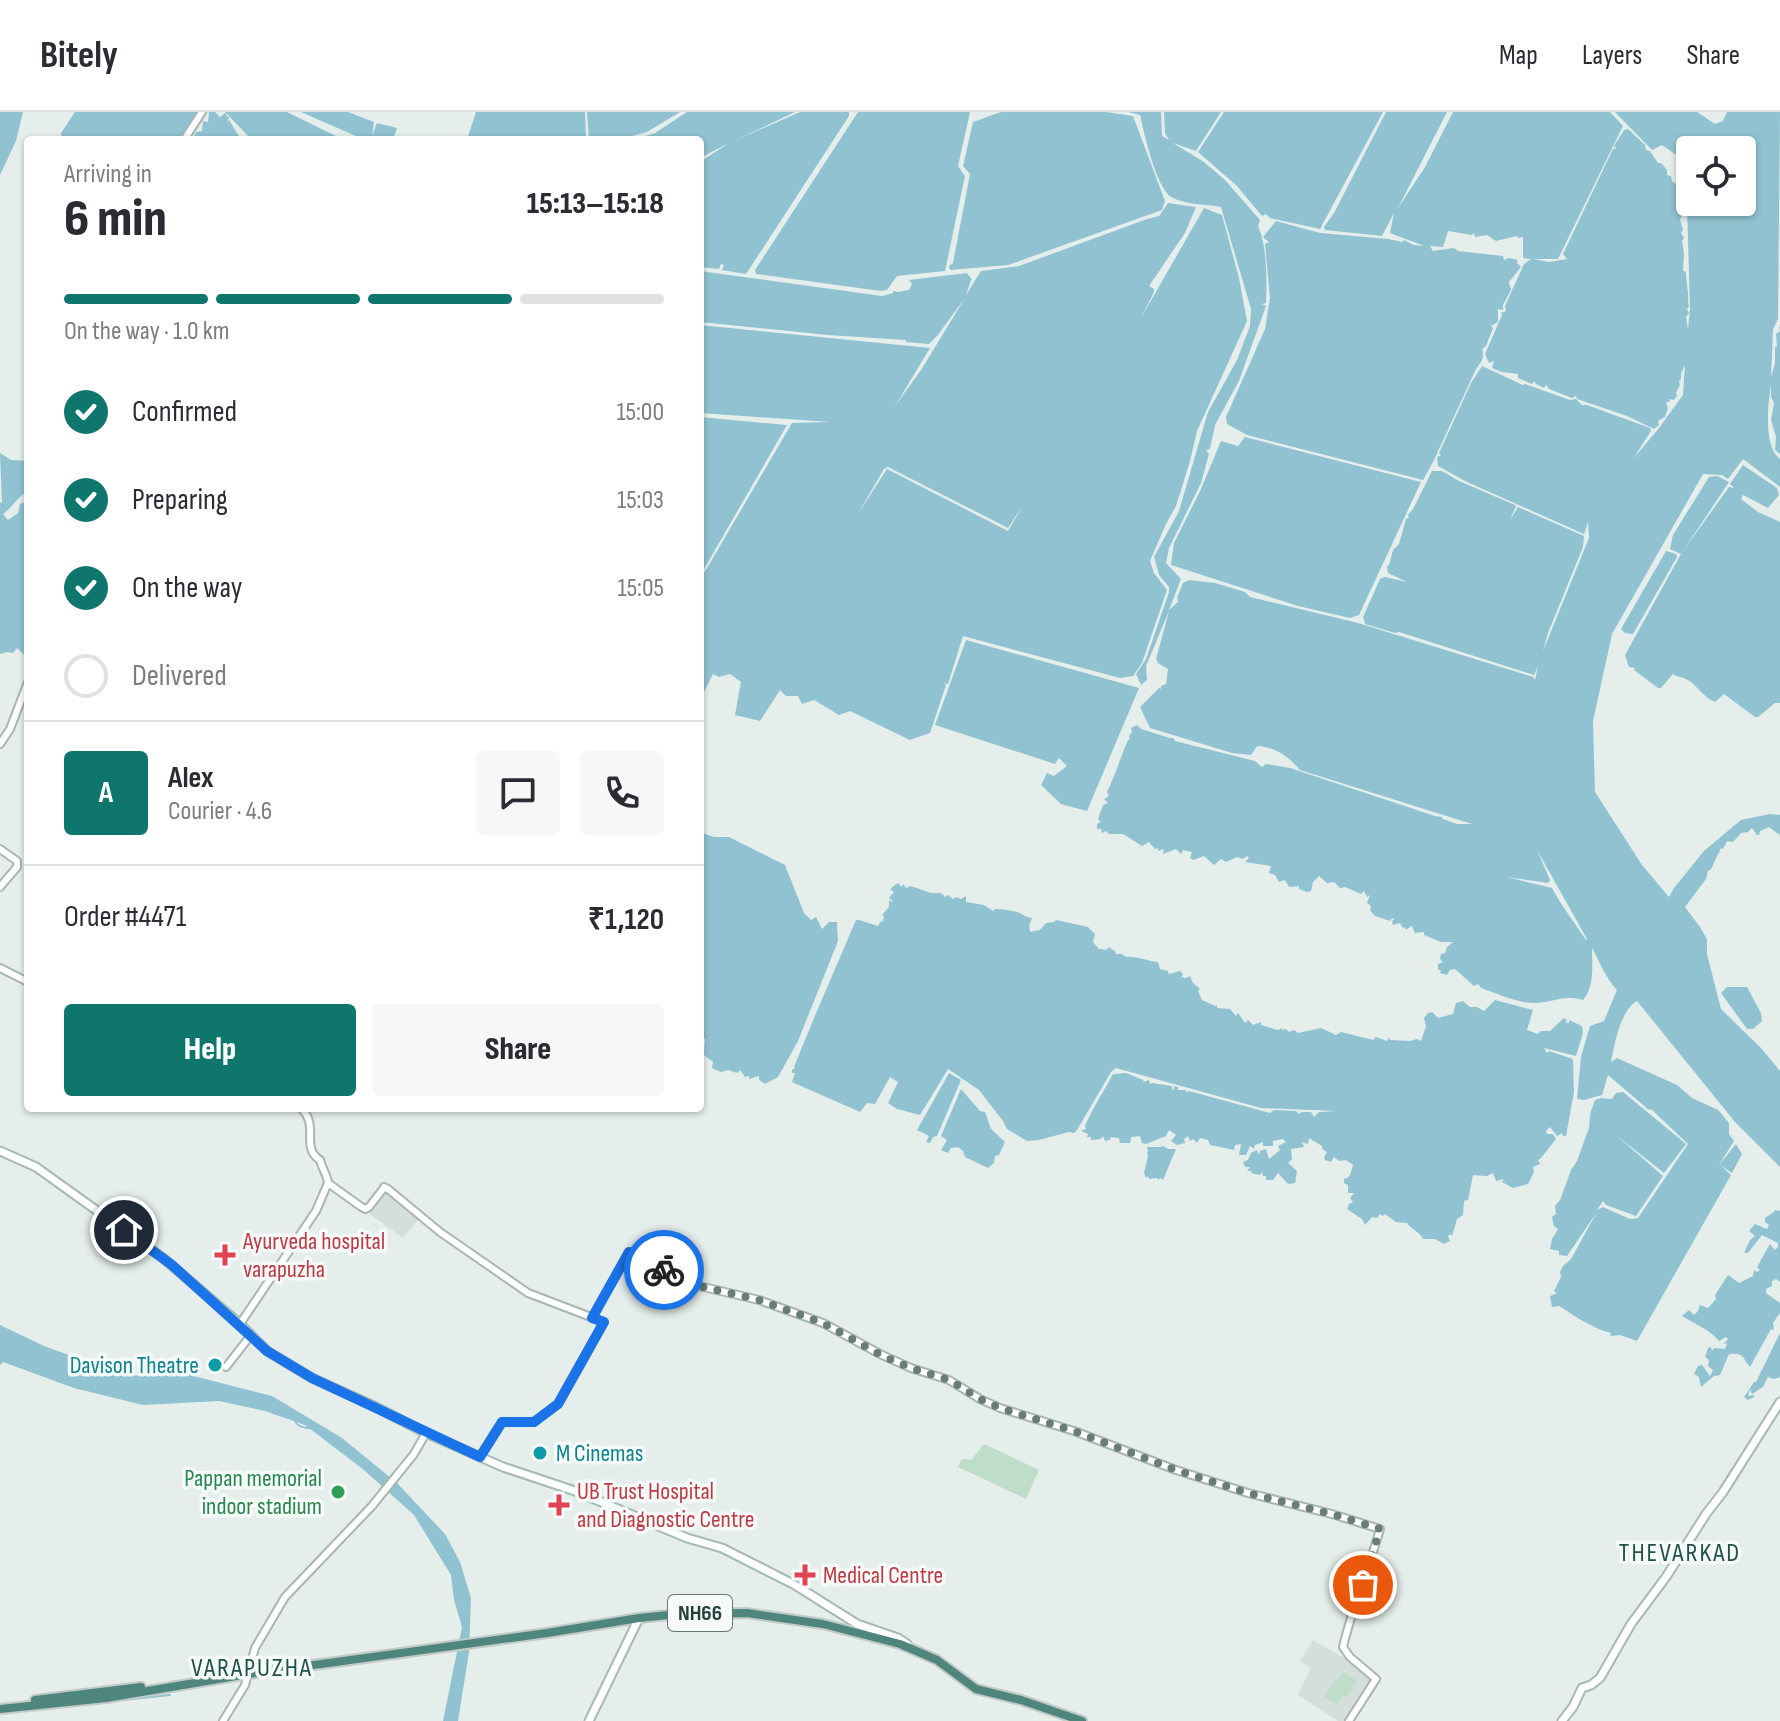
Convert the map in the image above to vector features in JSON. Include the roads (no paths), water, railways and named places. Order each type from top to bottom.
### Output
[{"type":"highway","name":"NH66","points":[[0,1708],[106,1698],[248,1674],[639,1618],[747,1613],[835,1627],[900,1644],[937,1660],[976,1689],[1021,1700],[1082,1721]]},
{"type":"main road","points":[[0,1151],[36,1167],[149,1247],[240,1324],[267,1351],[312,1378],[503,1467],[575,1491],[687,1538],[722,1548],[795,1585],[857,1624],[898,1638],[919,1652]]},
{"type":"main road","points":[[1562,1721],[1582,1688],[1600,1678],[1631,1624],[1666,1577],[1780,1402]]},
{"type":"main road","points":[[589,1721],[639,1618]]},
{"type":"street","points":[[187,136],[202,112]]},
{"type":"street","points":[[0,744],[10,729],[24,692]]},
{"type":"street","points":[[0,849],[17,861],[17,867],[0,887]]},
{"type":"street","points":[[0,968],[24,980]]},
{"type":"street","points":[[240,1324],[316,1211],[328,1183],[320,1160],[310,1150],[312,1132],[306,1112]]},
{"type":"street","points":[[328,1183],[365,1209],[384,1187],[388,1189],[440,1232],[528,1293],[604,1322],[558,1404],[534,1422],[502,1422],[480,1457]]},
{"type":"street","points":[[592,1318],[629,1252],[691,1284],[759,1300],[823,1323],[883,1356],[949,1380],[1000,1408],[1248,1493],[1380,1529],[1343,1647],[1376,1679],[1349,1721]]},
{"type":"street","points":[[226,1367],[251,1335]]},
{"type":"street","points":[[223,1721],[245,1685],[255,1648],[285,1597],[380,1496],[414,1454],[426,1433]]},
{"type":"water","points":[[0,112],[23,112],[16,141],[0,175]]},
{"type":"water","points":[[75,112],[198,112],[183,136],[61,136]]},
{"type":"water","points":[[209,112],[215,112],[220,117],[225,113],[229,118],[226,123],[229,120],[239,136],[194,136],[196,132],[202,131],[203,121],[208,122]]},
{"type":"water","points":[[225,112],[287,112],[336,136],[248,136]]},
{"type":"water","points":[[301,112],[348,112],[374,122],[372,136],[356,136]]},
{"type":"water","points":[[476,112],[585,112],[586,136],[468,136]]},
{"type":"water","points":[[587,112],[680,112],[647,132],[632,136],[589,136]]},
{"type":"water","points":[[687,112],[795,112],[736,140],[800,112],[849,112],[746,274],[722,270],[724,265],[721,264],[719,269],[704,267],[704,159],[729,143],[704,156],[704,136],[646,136]]},
{"type":"water","points":[[858,112],[970,112],[958,166],[965,176],[945,271],[897,276],[887,290],[881,291],[756,274],[755,270]]},
{"type":"water","points":[[1001,112],[1106,112],[1133,116],[1165,201],[1162,210],[1008,265],[950,270],[970,174],[963,166],[973,122]]},
{"type":"water","points":[[1128,112],[1161,112],[1162,136],[1169,140],[1165,133],[1164,112],[1221,112],[1196,151],[1173,143],[1204,162],[1225,180],[1260,220],[1258,226],[1266,263],[1266,303],[1262,304],[1266,306],[1239,381],[1215,425],[1210,449],[1206,450],[1209,454],[1201,483],[1169,548],[1166,563],[1181,579],[1169,610],[1178,602],[1183,583],[1189,580],[1215,583],[1245,592],[1250,597],[1358,623],[1535,680],[1538,666],[1534,675],[1365,624],[1363,617],[1380,579],[1385,577],[1407,582],[1388,573],[1387,566],[1399,544],[1406,519],[1432,471],[1442,471],[1515,505],[1510,520],[1518,507],[1584,536],[1583,547],[1543,651],[1589,538],[1588,522],[1584,534],[1438,466],[1437,457],[1441,455],[1439,453],[1471,383],[1482,366],[1523,385],[1570,400],[1576,399],[1582,405],[1650,428],[1633,459],[1683,395],[1685,365],[1677,396],[1666,403],[1665,417],[1658,421],[1659,425],[1654,429],[1576,396],[1572,398],[1546,385],[1544,388],[1534,381],[1532,384],[1518,378],[1518,374],[1492,368],[1494,361],[1489,363],[1485,354],[1524,264],[1531,259],[1523,258],[1523,237],[1496,241],[1487,235],[1475,237],[1474,233],[1448,231],[1443,247],[1430,246],[1433,251],[1454,248],[1503,256],[1504,260],[1518,260],[1521,267],[1509,282],[1511,290],[1503,310],[1498,309],[1498,322],[1491,326],[1493,328],[1486,346],[1482,349],[1482,360],[1423,480],[1247,435],[1227,424],[1226,417],[1265,329],[1270,298],[1265,244],[1269,242],[1263,237],[1276,221],[1320,233],[1404,240],[1424,246],[1390,233],[1394,213],[1382,236],[1325,230],[1324,227],[1386,112],[1447,112],[1398,208],[1425,167],[1453,112],[1610,112],[1623,126],[1558,259],[1533,259],[1549,262],[1567,259],[1563,254],[1616,148],[1614,146],[1624,130],[1628,129],[1661,163],[1676,184],[1676,216],[1682,217],[1681,233],[1684,238],[1683,271],[1686,272],[1688,294],[1688,329],[1690,309],[1687,216],[1756,216],[1756,136],[1676,136],[1676,155],[1662,145],[1652,150],[1615,112],[1697,112],[1715,124],[1723,121],[1727,112],[1780,112],[1778,319],[1773,329],[1771,377],[1777,347],[1776,334],[1780,331],[1780,454],[1775,450],[1776,437],[1771,420],[1774,403],[1771,385],[1768,424],[1771,445],[1780,459],[1780,487],[1743,459],[1728,479],[1722,475],[1703,474],[1612,634],[1593,721],[1595,792],[1642,865],[1669,897],[1704,851],[1741,820],[1780,815],[1780,835],[1769,827],[1757,835],[1752,828],[1741,833],[1733,842],[1727,841],[1706,879],[1685,907],[1707,939],[1707,954],[1721,1009],[1780,1071],[1780,1167],[1735,1122],[1637,1001],[1631,1005],[1619,1028],[1611,1062],[1617,1058],[1677,1085],[1692,1098],[1718,1110],[1729,1123],[1729,1134],[1734,1141],[1719,1165],[1736,1144],[1742,1154],[1732,1173],[1720,1165],[1731,1175],[1637,1341],[1620,1335],[1610,1336],[1611,1333],[1559,1306],[1552,1307],[1550,1296],[1557,1293],[1554,1291],[1561,1277],[1560,1272],[1571,1259],[1597,1212],[1567,1256],[1550,1249],[1558,1229],[1552,1217],[1556,1214],[1555,1206],[1577,1161],[1595,1100],[1612,1099],[1616,1093],[1623,1092],[1686,1144],[1664,1173],[1616,1135],[1663,1176],[1636,1216],[1606,1205],[1603,1201],[1597,1210],[1603,1207],[1630,1219],[1638,1218],[1688,1144],[1608,1075],[1602,1095],[1577,1099],[1581,1057],[1590,1026],[1604,1021],[1617,990],[1592,948],[1591,982],[1583,1000],[1565,998],[1531,1003],[1516,1000],[1481,988],[1478,984],[1474,986],[1455,969],[1447,975],[1440,973],[1438,964],[1443,962],[1441,954],[1453,942],[1441,942],[1424,935],[1424,932],[1415,933],[1412,926],[1405,930],[1406,927],[1403,928],[1400,923],[1393,925],[1392,918],[1390,921],[1375,916],[1367,903],[1370,895],[1367,897],[1364,891],[1361,894],[1340,888],[1319,876],[1313,882],[1311,891],[1307,892],[1299,886],[1289,887],[1285,880],[1279,882],[1275,875],[1269,873],[1271,866],[1245,862],[1249,858],[1247,856],[1226,862],[1221,859],[1214,865],[1204,856],[1193,860],[1190,858],[1192,852],[1183,850],[1181,854],[1176,849],[1163,854],[1164,849],[1158,851],[1149,842],[1142,846],[1123,834],[1102,833],[1101,829],[1097,829],[1103,805],[1108,803],[1104,799],[1109,796],[1107,792],[1130,739],[1131,728],[1137,725],[1175,741],[1255,761],[1262,767],[1266,764],[1290,768],[1457,824],[1472,824],[1300,770],[1270,748],[1257,746],[1251,755],[1232,753],[1150,728],[1140,707],[1166,684],[1168,669],[1156,659],[1169,611],[1146,666],[1147,680],[1141,685],[1136,674],[1146,659],[1169,592],[1169,587],[1159,575],[1154,557],[1179,511],[1208,412],[1237,360],[1250,326],[1251,309],[1221,207],[1183,202],[1171,197],[1160,182],[1140,115]],"holes":[[[1537,850],[1587,939],[1552,888],[1507,877],[1548,883],[1550,880]]]},
{"type":"water","points":[[1224,112],[1383,112],[1320,229],[1270,218],[1266,214],[1262,216],[1237,186],[1198,152]]},
{"type":"water","points":[[377,123],[397,128],[394,136],[372,136]]},
{"type":"water","points":[[1168,203],[1196,207],[1185,233],[1149,286],[1154,292],[1141,318],[1204,208],[1222,215],[1247,321],[1197,431],[1176,506],[1150,561],[1154,573],[1167,590],[1142,663],[1133,676],[1120,678],[963,636],[948,684],[944,683],[946,685],[930,733],[910,740],[850,711],[839,715],[814,700],[802,704],[798,696],[786,696],[780,690],[760,721],[735,715],[741,682],[730,674],[719,677],[713,674],[704,692],[704,573],[792,423],[830,422],[704,413],[704,325],[930,348],[895,406],[965,298],[929,344],[828,335],[704,322],[704,272],[882,296],[893,291],[909,290],[912,284],[909,280],[967,273],[972,280],[966,295],[981,271],[1019,266],[1159,216]],"holes":[[[888,467],[1008,528],[1023,505],[1008,531],[887,469],[858,514]]]},
{"type":"water","points":[[704,417],[787,425],[704,569]]},
{"type":"water","points":[[1245,437],[1421,482],[1359,615],[1350,618],[1298,606],[1171,565],[1174,543],[1221,441],[1238,446]]},
{"type":"water","points":[[0,453],[11,460],[24,461],[24,494],[3,514],[8,520],[18,513],[20,504],[24,502],[24,655],[17,648],[13,653],[0,654]]},
{"type":"water","points":[[1743,465],[1777,488],[1779,495],[1768,508],[1743,495],[1741,499],[1758,512],[1780,522],[1780,703],[1775,703],[1758,717],[1724,694],[1715,702],[1710,700],[1690,681],[1673,674],[1658,688],[1635,668],[1629,667],[1625,655],[1681,554],[1670,549],[1673,535],[1709,477],[1717,476],[1729,482],[1683,551],[1729,487],[1734,488],[1730,484]]},
{"type":"water","points":[[1666,551],[1677,557],[1633,634],[1625,633],[1621,629]]},
{"type":"water","points":[[966,640],[1139,688],[1087,811],[1061,804],[1041,785],[1047,773],[1054,776],[1067,766],[1059,758],[1055,764],[935,725]]},
{"type":"water","points":[[704,833],[729,837],[785,865],[804,913],[811,920],[816,917],[822,929],[829,922],[837,922],[838,941],[798,1041],[778,1077],[765,1084],[759,1076],[749,1079],[740,1070],[737,1073],[728,1070],[721,1072],[712,1068],[713,1062],[704,1055]]},
{"type":"water","points":[[898,883],[902,887],[903,884],[906,888],[911,886],[941,893],[953,899],[966,896],[966,902],[984,905],[993,911],[1017,912],[1032,918],[1030,932],[1056,920],[1088,927],[1095,934],[1093,942],[1099,949],[1107,950],[1108,947],[1126,957],[1158,962],[1160,969],[1169,974],[1180,971],[1183,974],[1181,977],[1190,976],[1200,989],[1202,1000],[1217,1005],[1217,1008],[1230,1009],[1236,1016],[1238,1013],[1245,1023],[1248,1020],[1253,1025],[1261,1022],[1261,1025],[1289,1032],[1321,1028],[1336,1035],[1341,1032],[1373,1040],[1376,1037],[1387,1041],[1389,1037],[1390,1040],[1421,1041],[1426,1026],[1424,1018],[1428,1013],[1432,1012],[1438,1018],[1453,1014],[1456,1003],[1463,1001],[1470,1007],[1484,1011],[1495,1000],[1533,1010],[1527,1030],[1538,1034],[1550,1031],[1564,1018],[1567,1020],[1565,1022],[1569,1023],[1569,1020],[1582,1026],[1576,1056],[1544,1048],[1547,1053],[1573,1059],[1574,1092],[1566,1136],[1562,1133],[1557,1136],[1550,1127],[1546,1131],[1556,1139],[1538,1160],[1540,1164],[1533,1167],[1528,1184],[1513,1188],[1502,1182],[1504,1179],[1496,1181],[1493,1173],[1473,1175],[1468,1200],[1464,1201],[1463,1215],[1457,1219],[1452,1236],[1448,1236],[1450,1241],[1444,1244],[1435,1239],[1423,1239],[1407,1223],[1396,1222],[1385,1214],[1372,1217],[1365,1225],[1362,1219],[1347,1209],[1353,1202],[1350,1198],[1354,1193],[1348,1193],[1344,1178],[1350,1175],[1353,1165],[1334,1157],[1331,1162],[1325,1160],[1327,1152],[1309,1138],[1308,1144],[1302,1142],[1304,1147],[1291,1149],[1292,1159],[1288,1163],[1297,1171],[1295,1183],[1288,1184],[1278,1173],[1273,1180],[1266,1180],[1262,1172],[1260,1175],[1251,1173],[1247,1171],[1250,1167],[1245,1167],[1243,1162],[1257,1150],[1259,1155],[1266,1149],[1269,1159],[1280,1150],[1278,1146],[1286,1142],[1283,1139],[1273,1141],[1273,1146],[1263,1146],[1263,1142],[1255,1145],[1254,1149],[1250,1146],[1246,1155],[1239,1155],[1241,1144],[1235,1145],[1234,1150],[1210,1145],[1208,1140],[1200,1138],[1197,1143],[1193,1139],[1190,1141],[1188,1136],[1184,1139],[1185,1143],[1177,1145],[1171,1141],[1176,1135],[1169,1130],[1166,1136],[1146,1144],[1142,1143],[1140,1136],[1131,1137],[1130,1143],[1120,1143],[1119,1138],[1111,1137],[1105,1141],[1103,1136],[1091,1140],[1088,1134],[1081,1131],[1086,1129],[1088,1119],[1113,1074],[1126,1073],[1144,1082],[1149,1080],[1150,1084],[1172,1086],[1172,1091],[1175,1086],[1178,1090],[1270,1113],[1274,1110],[1296,1111],[1299,1114],[1311,1112],[1314,1117],[1319,1112],[1337,1111],[1261,1108],[1116,1068],[1074,1133],[1039,1140],[1027,1141],[1007,1129],[979,1090],[948,1069],[920,1115],[897,1109],[888,1103],[898,1082],[890,1077],[875,1104],[867,1103],[860,1112],[792,1082],[795,1073],[792,1070],[856,920],[878,926],[883,922],[882,915],[889,907],[889,900],[893,901],[889,898],[894,892],[890,889]]},
{"type":"water","points":[[1727,987],[1747,987],[1761,1013],[1762,1021],[1753,1029],[1747,1029],[1721,993]]},
{"type":"water","points":[[949,1073],[961,1080],[937,1136],[930,1143],[926,1142],[929,1136],[917,1130]]},
{"type":"water","points":[[961,1089],[980,1111],[985,1112],[991,1129],[1005,1142],[988,1168],[965,1157],[958,1147],[951,1148],[948,1153],[941,1150],[947,1140],[941,1136]]},
{"type":"water","points":[[1161,1145],[1176,1149],[1163,1180],[1146,1178],[1147,1147]]},
{"type":"water","points":[[1775,1210],[1780,1211],[1780,1282],[1776,1279],[1772,1281],[1772,1286],[1766,1289],[1766,1293],[1780,1303],[1780,1313],[1773,1323],[1774,1330],[1771,1329],[1750,1367],[1741,1355],[1729,1354],[1720,1375],[1701,1387],[1699,1377],[1694,1374],[1702,1365],[1710,1376],[1713,1370],[1705,1357],[1708,1348],[1711,1347],[1712,1351],[1714,1348],[1725,1349],[1727,1343],[1723,1344],[1728,1339],[1719,1341],[1682,1316],[1689,1310],[1694,1315],[1700,1305],[1708,1308],[1728,1275],[1739,1283],[1753,1276],[1754,1270],[1760,1270],[1757,1267],[1770,1244],[1775,1250],[1778,1243],[1762,1235],[1748,1253],[1744,1253],[1755,1236],[1749,1231],[1755,1224],[1767,1229],[1769,1225],[1765,1218]]},
{"type":"water","points":[[0,1325],[44,1346],[127,1376],[182,1373],[272,1396],[342,1438],[397,1483],[445,1534],[460,1562],[471,1598],[469,1652],[458,1721],[443,1721],[462,1627],[451,1575],[414,1515],[364,1470],[305,1425],[265,1411],[219,1401],[143,1405],[74,1388],[3,1362],[0,1365]]},
{"type":"water","points":[[1780,1333],[1780,1377],[1768,1377],[1763,1387],[1752,1394],[1750,1389],[1748,1396],[1754,1397],[1748,1400],[1744,1397],[1754,1382],[1756,1382]]},
{"type":"waterway","points":[[295,1421],[310,1428]]},
{"type":"waterway","points":[[0,1713],[170,1695]]},
{"type":"place","name":"Ayurveda hospital varapuzha","points":[[225,1255]]},
{"type":"place","name":"Davison Theatre","points":[[215,1365]]},
{"type":"place","name":"M Cinemas","points":[[540,1453]]},
{"type":"place","name":"Pappan memorial indoor stadium","points":[[338,1492]]},
{"type":"place","name":"UB Trust Hospital and Diagnostic Centre","points":[[559,1505]]},
{"type":"place","name":"Medical Centre","points":[[805,1575]]},
{"type":"district","name":"THEVARKAD","points":[[1680,1553]]},
{"type":"district","name":"VARAPUZHA","points":[[252,1668]]}]
